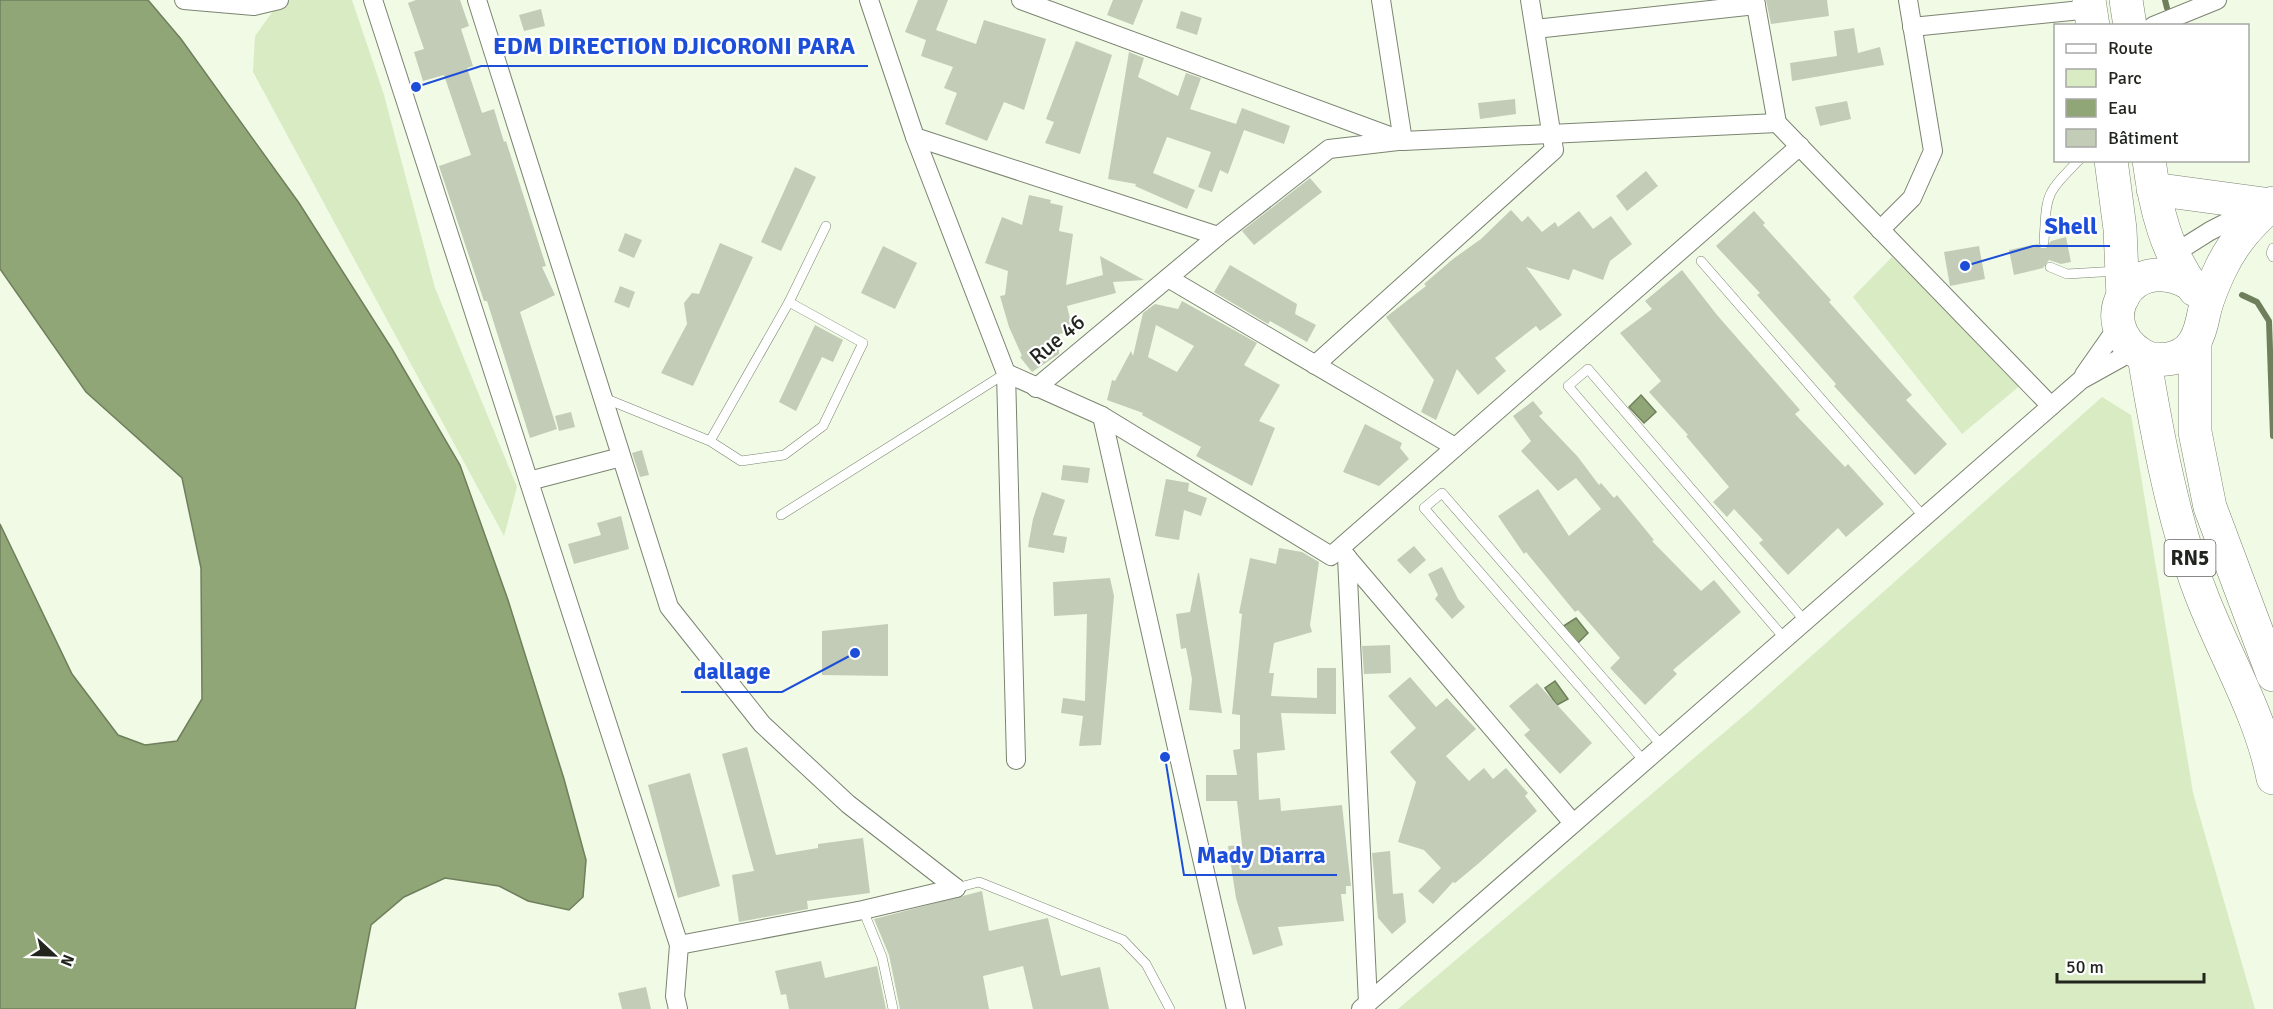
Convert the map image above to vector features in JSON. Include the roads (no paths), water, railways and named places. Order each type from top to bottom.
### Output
[{"type":"highway","points":[[2126,0],[2130,24]]},
{"type":"highway","name":"RN5","points":[[2111,162],[2130,313],[2176,511],[2204,602],[2271,763]]},
{"type":"highway","points":[[2151,175],[2269,207]]},
{"type":"highway","points":[[2151,175],[2173,254],[2189,283],[2200,296],[2205,312]]},
{"type":"highway","points":[[2205,312],[2220,271],[2234,245],[2244,229],[2269,207]]},
{"type":"highway","points":[[2189,283],[2174,274],[2157,273],[2130,313],[2158,360],[2172,359],[2195,344]]},
{"type":"highway","name":"RN5","points":[[2205,312],[2203,329],[2195,344],[2193,392],[2195,432],[2210,507],[2273,675]]},
{"type":"street","points":[[184,0],[254,6],[279,0]]},
{"type":"street","points":[[373,0],[679,945],[675,996],[678,1009]]},
{"type":"street","points":[[477,0],[669,607],[762,723],[848,804],[956,888]]},
{"type":"street","name":"Rue 46","points":[[869,0],[915,137],[1006,373],[1036,388],[1218,236],[1329,149],[1403,141],[1777,123]]},
{"type":"street","points":[[1021,0],[1403,141],[1381,0]]},
{"type":"street","points":[[1316,365],[1554,150],[1530,0]]},
{"type":"street","points":[[1880,230],[1912,198],[1933,151],[1908,0]]},
{"type":"street","points":[[2158,24],[2217,0]]},
{"type":"street","points":[[1535,29],[1756,3],[1777,123],[2051,406]]},
{"type":"street","points":[[1912,27],[2091,12]]},
{"type":"street","points":[[915,137],[1218,236]]},
{"type":"street","points":[[1036,388],[1102,416],[1331,555],[1343,552],[1455,447],[1800,146]]},
{"type":"street","points":[[1364,1006],[2080,380],[2173,254],[2210,231],[2269,207]]},
{"type":"street","points":[[1168,278],[1455,447]]},
{"type":"street","points":[[2080,380],[2130,313]]},
{"type":"street","points":[[1006,373],[1016,760]]},
{"type":"street","points":[[1102,416],[1236,1009]]},
{"type":"street","points":[[529,481],[621,457]]},
{"type":"street","points":[[1343,552],[1573,824]]},
{"type":"street","points":[[1343,552],[1364,1006]]},
{"type":"street","points":[[679,945],[863,910],[956,888]]},
{"type":"lane","points":[[2044,242],[2047,200],[2051,189],[2077,162]]},
{"type":"lane","points":[[710,441],[789,302],[826,226]]},
{"type":"lane","points":[[2273,248],[2271,253],[2273,257]]},
{"type":"lane","points":[[1701,261],[1924,517]]},
{"type":"lane","points":[[2050,267],[2067,274],[2130,313]]},
{"type":"lane","points":[[602,397],[710,441],[741,461],[784,455],[823,426],[863,343],[789,302]]},
{"type":"lane","points":[[1785,639],[1568,386],[1588,369],[1805,621]]},
{"type":"lane","points":[[781,515],[1006,373]]},
{"type":"lane","points":[[1644,761],[1424,508],[1442,493],[1662,746]]},
{"type":"lane","points":[[956,888],[979,882],[1123,940],[1146,964],[1170,1009]]},
{"type":"lane","points":[[863,910],[882,957],[893,1009]]},
{"type":"water","points":[[0,0],[148,0],[181,39],[299,203],[392,349],[460,465],[508,600],[564,779],[586,860],[583,897],[569,910],[528,901],[499,886],[445,878],[404,897],[371,925],[355,1009],[0,1009],[0,524],[72,674],[118,735],[145,745],[177,741],[202,699],[201,568],[182,478],[86,392],[0,269]]},
{"type":"water","points":[[1641,395],[1656,412],[1644,423],[1629,407]]},
{"type":"water","points":[[1576,618],[1588,633],[1577,644],[1562,627]]},
{"type":"water","points":[[1555,681],[1568,699],[1557,705],[1545,688]]},
{"type":"waterway","points":[[2165,0],[2167,8]]},
{"type":"waterway","points":[[2242,295],[2257,302],[2269,321],[2273,436]]},
{"type":"place","name":"EDM DIRECTION DJICORONI PARA","points":[[416,87]]},
{"type":"place","name":"Shell","points":[[1965,266]]},
{"type":"place","name":"dallage","points":[[855,653]]},
{"type":"place","name":"Mady Diarra","points":[[1165,757]]}]
